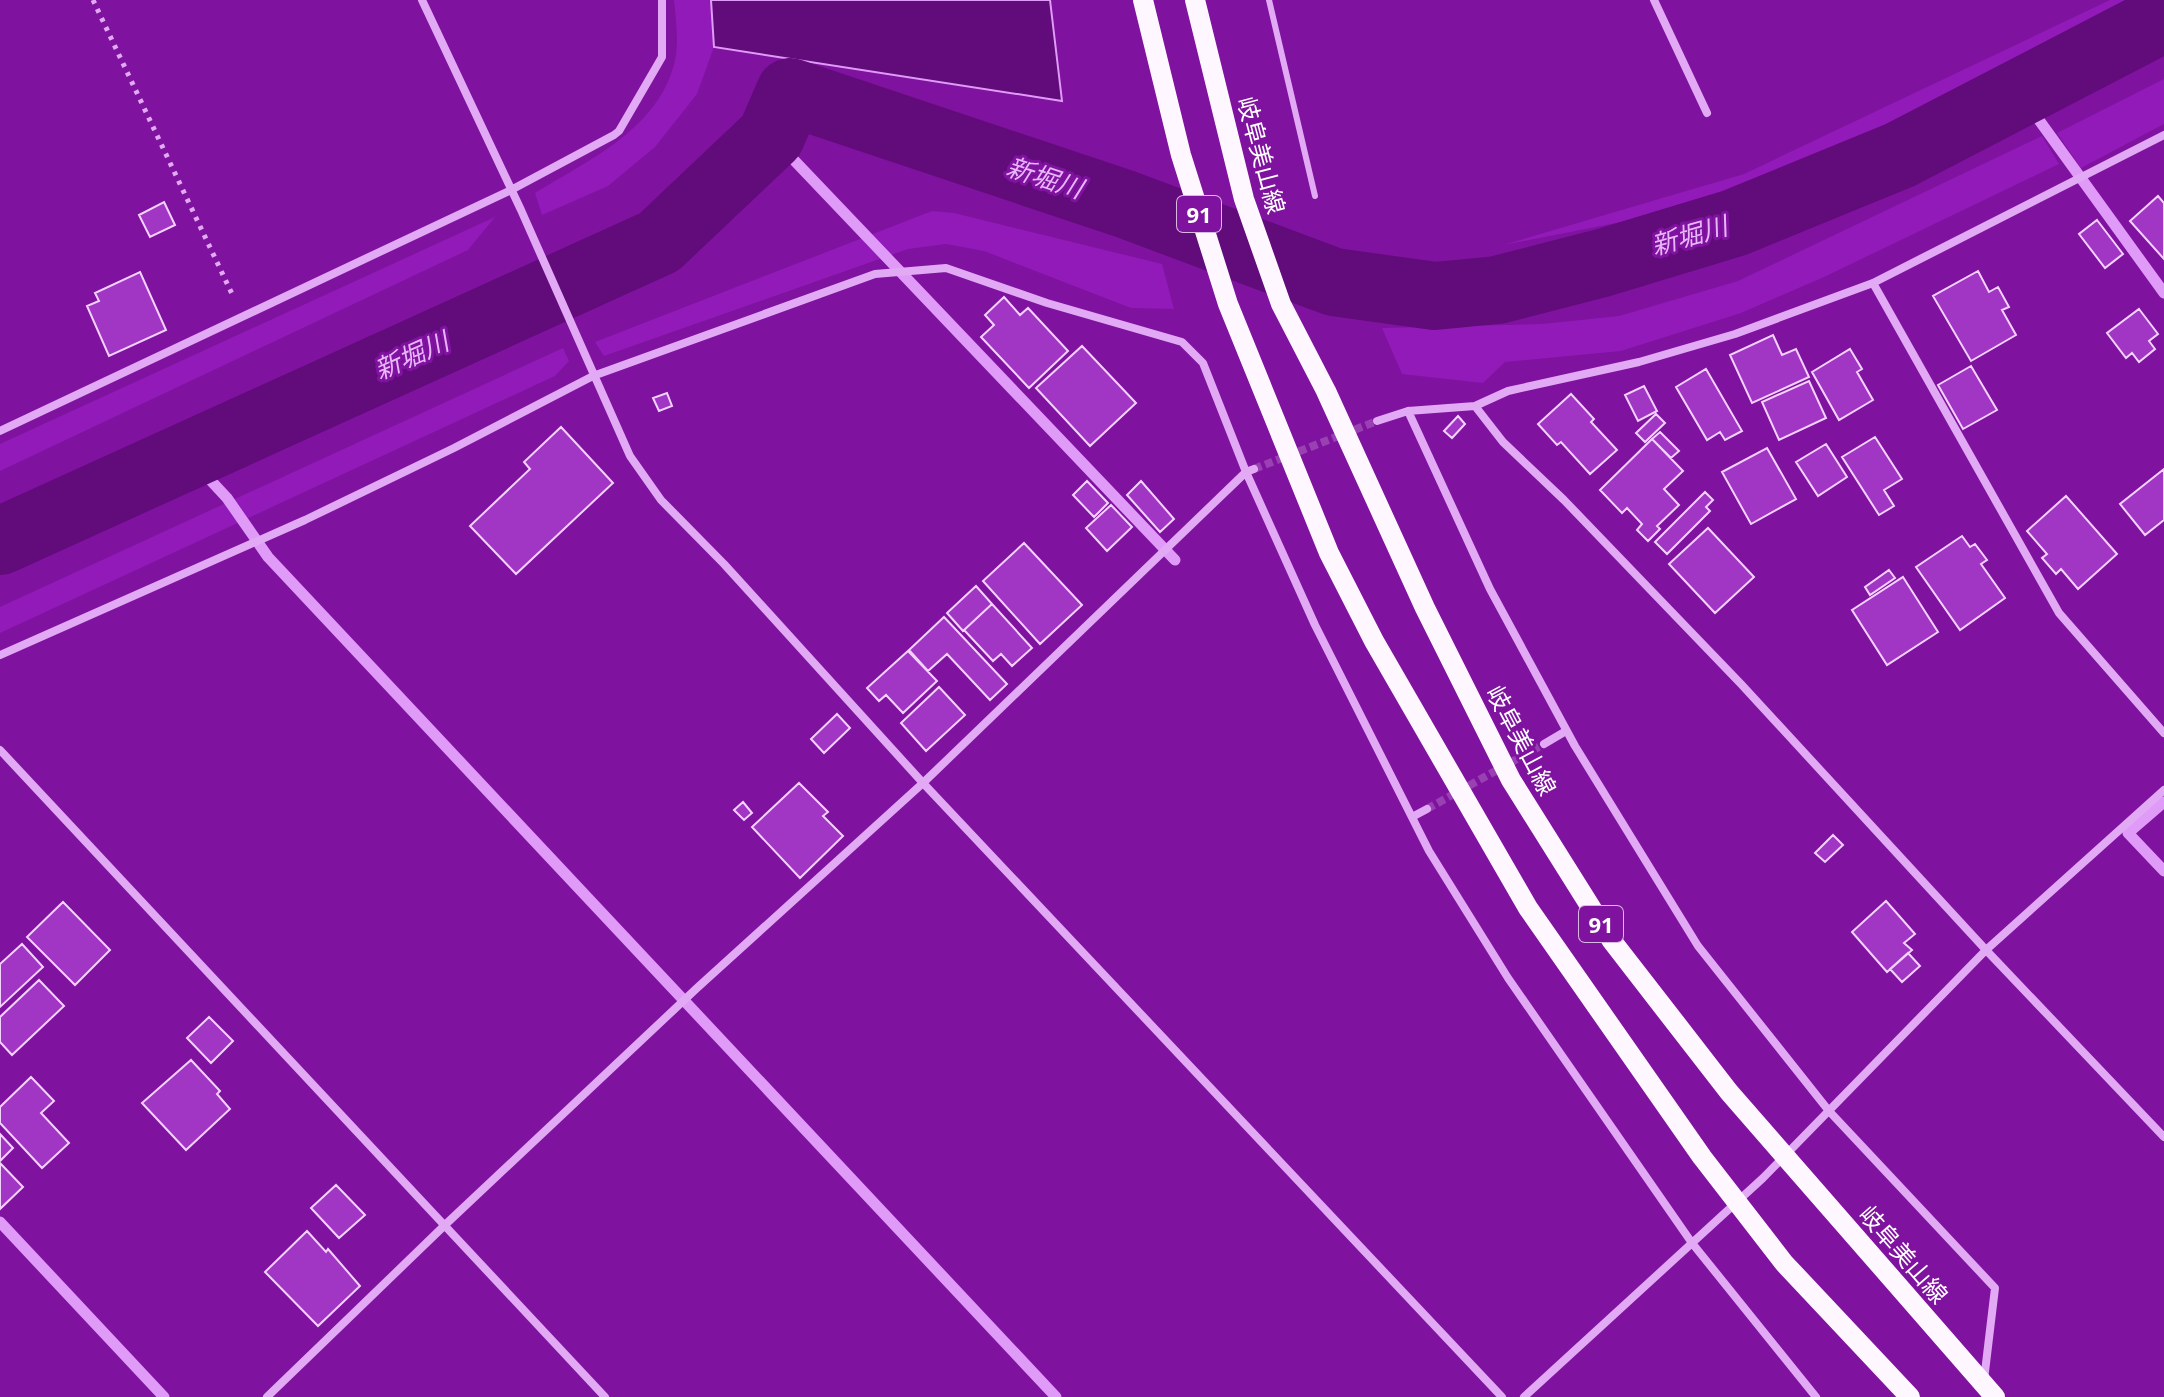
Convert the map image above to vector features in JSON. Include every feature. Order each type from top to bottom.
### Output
[{"type":"main road","name":"91","points":[[1143,0],[1181,155],[1228,304],[1329,553],[1374,641],[1520,894],[1702,1157],[1784,1263],[1910,1397]]},
{"type":"main road","name":"岐阜美山線","points":[[1195,0],[1244,199],[1281,304],[1326,391],[1425,608],[1511,780],[1612,941],[1729,1092],[1989,1391]]},
{"type":"street","points":[[422,0],[521,210],[630,456],[661,500],[724,564],[923,783],[1502,1397]]},
{"type":"street","points":[[0,431],[511,190],[619,131],[662,57],[662,0]]},
{"type":"street","points":[[1654,0],[1707,113]]},
{"type":"street","points":[[1377,421],[1408,411],[1475,406],[1508,391],[1639,362],[1735,334],[1873,283],[2164,135]]},
{"type":"street","points":[[0,655],[305,520],[593,376],[875,274],[946,268],[1047,303],[1182,342],[1203,363],[1315,625],[1429,851],[1508,978],[1692,1243],[1816,1397]]},
{"type":"street","points":[[1873,283],[2059,613],[2164,733]]},
{"type":"street","points":[[1475,406],[1503,442],[1564,500],[1741,684],[1986,950],[2164,1137]]},
{"type":"street","points":[[1408,411],[1490,589],[1566,731],[1698,946],[1829,1111],[1995,1288],[1989,1391]]},
{"type":"street","points":[[267,1397],[708,977],[923,783],[1250,471]]},
{"type":"street","points":[[1544,744],[1566,731]]},
{"type":"street","points":[[0,750],[605,1397]]},
{"type":"street","points":[[1524,1397],[1785,1156],[1986,950],[2164,790]]},
{"type":"street","points":[[1412,817],[1427,809]]},
{"type":"lane","points":[[1269,0],[1315,196]]},
{"type":"path","points":[[93,0],[243,319]]},
{"type":"shaded area","points":[[674,0],[711,0],[714,47],[697,94],[655,147],[608,186],[542,215],[535,193],[597,156],[635,127],[664,90],[676,51]]},
{"type":"shaded area","points":[[711,0],[1050,0],[1062,101],[714,47]]},
{"type":"shaded area","points":[[2110,0],[2148,0],[1724,202],[1503,245],[1744,174]]},
{"type":"shaded area","points":[[2164,79],[2164,124],[2081,168],[2057,133]]},
{"type":"shaded area","points":[[2042,136],[2059,164],[1824,277],[1741,313],[1621,351],[1505,362],[1483,383],[1402,374],[1382,328],[1542,324],[1619,316],[1738,281]]},
{"type":"shaded area","points":[[932,211],[954,213],[1162,264],[1174,309],[1131,308],[984,251],[946,244],[908,249],[604,356],[595,342]]},
{"type":"shaded area","points":[[495,217],[468,250],[0,471],[0,444]]},
{"type":"shaded area","points":[[563,348],[569,361],[555,376],[0,633],[0,607]]},
{"type":"building","points":[[2158,196],[2164,203],[2164,259],[2130,221]]},
{"type":"building","points":[[164,202],[175,225],[150,237],[139,215]]},
{"type":"building","points":[[2097,220],[2123,254],[2105,268],[2079,234]]},
{"type":"building","points":[[1978,271],[1989,292],[1998,287],[2009,307],[2002,310],[2016,335],[1971,361],[1933,296]]},
{"type":"building","points":[[140,272],[166,330],[109,356],[87,306],[99,301],[95,293]]},
{"type":"building","points":[[1004,297],[1020,315],[1028,308],[1068,351],[1029,388],[981,337],[994,325],[985,315]]},
{"type":"building","points":[[2139,309],[2158,334],[2149,341],[2155,349],[2139,362],[2132,353],[2126,358],[2107,333]]},
{"type":"building","points":[[1773,335],[1782,355],[1796,349],[1809,377],[1752,403],[1730,355]]},
{"type":"building","points":[[1082,346],[1136,403],[1090,446],[1036,388]]},
{"type":"building","points":[[1850,349],[1862,369],[1857,372],[1873,400],[1839,420],[1812,372]]},
{"type":"building","points":[[1971,366],[1997,410],[1963,429],[1938,385]]},
{"type":"building","points":[[1706,369],[1742,431],[1725,440],[1720,432],[1707,440],[1676,387]]},
{"type":"building","points":[[1809,381],[1826,418],[1779,440],[1762,402]]},
{"type":"building","points":[[1644,386],[1657,411],[1638,421],[1625,395]]},
{"type":"building","points":[[667,393],[672,406],[659,411],[653,398]]},
{"type":"building","points":[[1571,394],[1617,450],[1590,474],[1561,442],[1557,445],[1538,424]]},
{"type":"building","points":[[1656,414],[1665,423],[1645,442],[1636,433]]},
{"type":"building","points":[[1458,416],[1465,424],[1452,438],[1444,431]]},
{"type":"building","points":[[561,427],[613,483],[516,574],[470,526],[530,469],[524,462]]},
{"type":"building","points":[[1660,432],[1679,451],[1671,458],[1652,439]]},
{"type":"building","points":[[1875,437],[1902,479],[1884,490],[1894,506],[1879,515],[1842,457]]},
{"type":"building","points":[[1652,439],[1683,471],[1664,489],[1679,505],[1657,526],[1660,529],[1648,541],[1637,530],[1642,524],[1627,508],[1622,513],[1600,490]]},
{"type":"building","points":[[1826,444],[1847,477],[1818,496],[1796,462]]},
{"type":"building","points":[[1767,448],[1796,499],[1751,524],[1722,472]]},
{"type":"building","points":[[2164,469],[2164,520],[2145,535],[2120,504]]},
{"type":"building","points":[[1087,481],[1108,503],[1094,517],[1073,495]]},
{"type":"building","points":[[1141,481],[1174,519],[1160,532],[1127,495]]},
{"type":"building","points":[[1705,492],[1713,500],[1706,507],[1710,511],[1667,554],[1655,542]]},
{"type":"building","points":[[2066,496],[2117,554],[2078,589],[2061,569],[2056,574],[2042,558],[2047,554],[2027,531]]},
{"type":"building","points":[[1111,505],[1132,527],[1107,551],[1086,528]]},
{"type":"building","points":[[1708,528],[1754,577],[1715,613],[1669,564]]},
{"type":"building","points":[[1962,536],[1970,547],[1975,544],[1987,560],[1981,564],[2005,598],[1960,630],[1916,567]]},
{"type":"building","points":[[1024,543],[1082,605],[1040,644],[983,581]]},
{"type":"building","points":[[1889,570],[1895,578],[1870,595],[1865,587]]},
{"type":"building","points":[[1903,577],[1938,632],[1887,665],[1852,610]]},
{"type":"building","points":[[976,586],[992,604],[963,631],[947,613]]},
{"type":"building","points":[[992,604],[1032,648],[1012,666],[1001,654],[993,661],[964,630]]},
{"type":"building","points":[[944,617],[1007,684],[990,700],[947,654],[928,671],[909,650]]},
{"type":"building","points":[[908,651],[937,681],[903,713],[886,695],[879,701],[867,688]]},
{"type":"building","points":[[939,687],[965,715],[926,751],[901,723]]},
{"type":"building","points":[[837,714],[850,728],[824,753],[811,739]]},
{"type":"building","points":[[799,783],[828,812],[823,816],[843,836],[800,878],[752,827]]},
{"type":"building","points":[[743,802],[752,813],[744,820],[734,810]]},
{"type":"building","points":[[1833,835],[1843,845],[1825,862],[1815,853]]},
{"type":"building","points":[[1886,901],[1915,934],[1904,943],[1912,950],[1887,972],[1852,932]]},
{"type":"building","points":[[63,902],[110,950],[75,985],[27,937]]},
{"type":"building","points":[[22,944],[43,967],[0,1007],[0,964]]},
{"type":"building","points":[[1908,953],[1920,966],[1902,982],[1890,969]]},
{"type":"building","points":[[39,980],[64,1006],[12,1055],[0,1042],[0,1017]]},
{"type":"building","points":[[209,1017],[233,1041],[211,1063],[187,1038]]},
{"type":"building","points":[[191,1060],[220,1091],[217,1094],[230,1109],[186,1150],[142,1103]]},
{"type":"building","points":[[31,1077],[54,1101],[41,1113],[69,1143],[42,1168],[0,1123],[0,1107]]},
{"type":"building","points":[[0,1134],[13,1148],[0,1161]]},
{"type":"building","points":[[0,1163],[23,1187],[0,1209]]},
{"type":"building","points":[[336,1185],[365,1215],[339,1238],[311,1208]]},
{"type":"building","points":[[307,1231],[326,1252],[328,1249],[360,1286],[318,1326],[265,1272]]},
{"type":"waterway","name":"新堀川","points":[[0,541],[659,242],[771,136],[790,92],[1125,204],[1334,282],[1435,296],[1497,290],[1602,263],[1734,223],[1900,155],[2164,18]]},
{"type":"waterway","points":[[2031,109],[2164,293]]},
{"type":"waterway","points":[[771,136],[1175,560]]},
{"type":"waterway","points":[[188,456],[227,498],[268,557],[1056,1397]]},
{"type":"waterway","points":[[2164,802],[2128,833],[2164,871]]},
{"type":"waterway","points":[[0,1222],[164,1397]]},
{"type":"tunnel","points":[[1254,469],[1377,421]]},
{"type":"tunnel","points":[[1427,809],[1544,744]]}]
